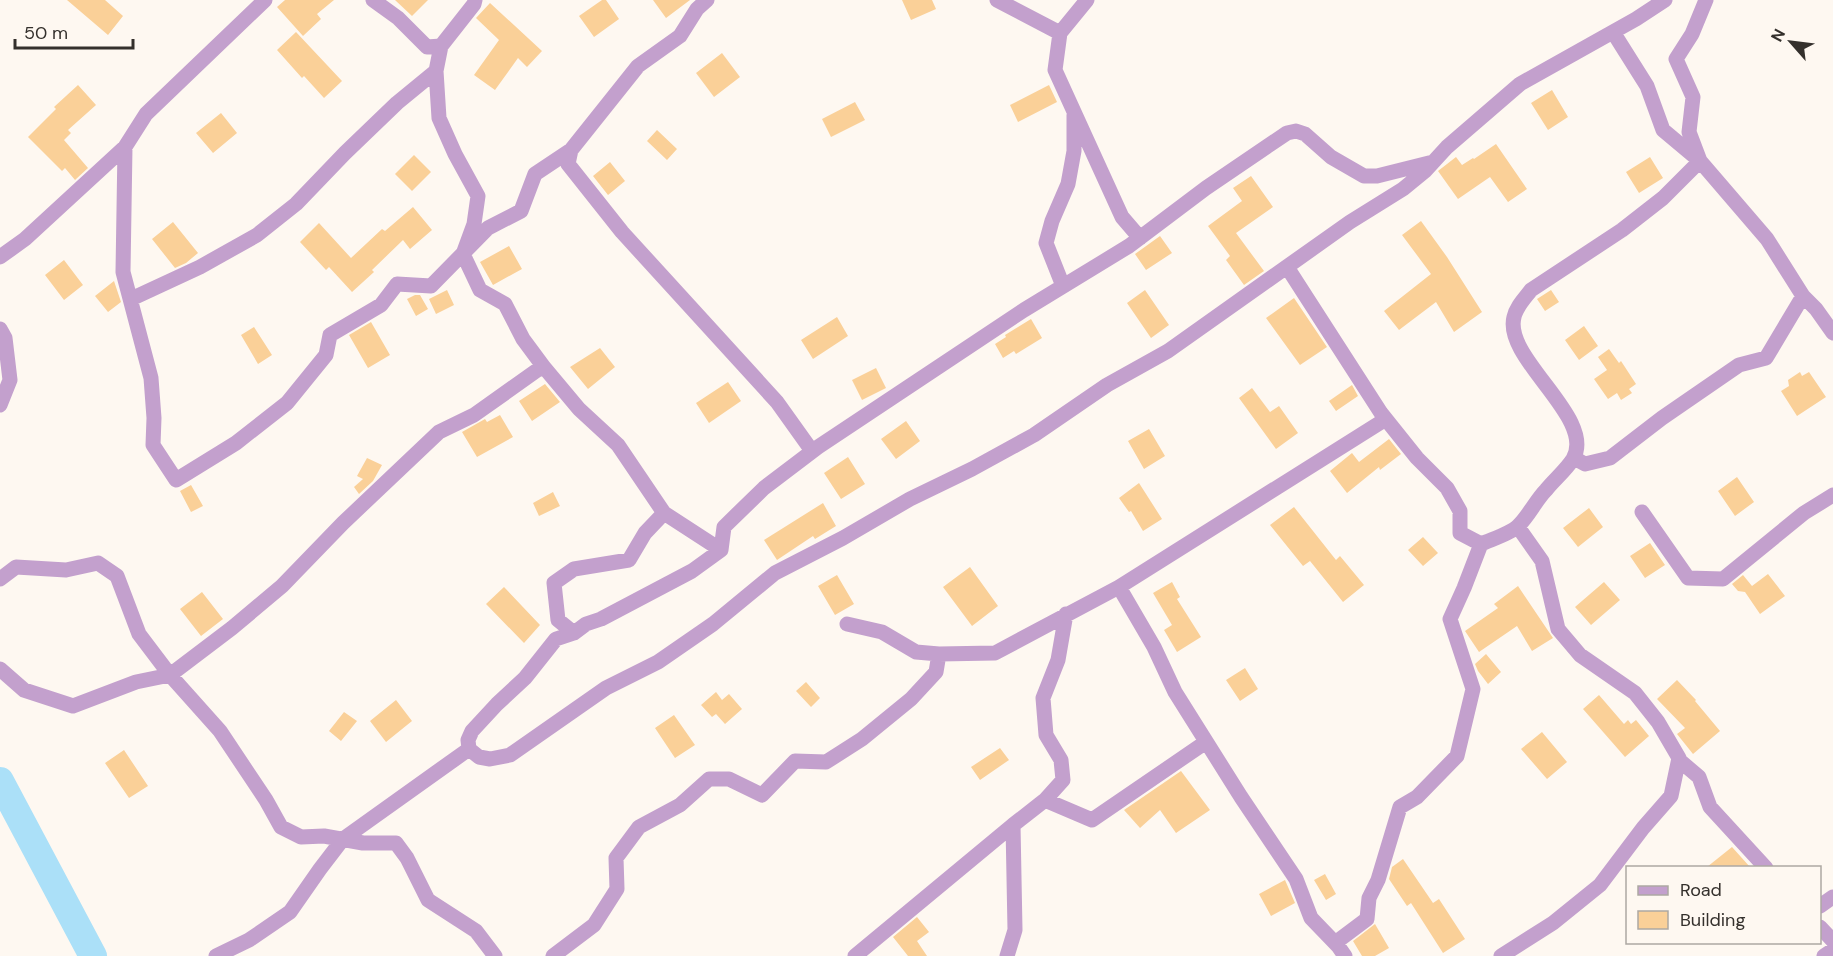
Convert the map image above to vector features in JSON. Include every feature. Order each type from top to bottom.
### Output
[{"type":"street","points":[[1,260],[125,147],[146,114],[265,0]]},
{"type":"street","points":[[373,0],[398,18],[427,46],[441,46]]},
{"type":"street","points":[[475,0],[441,46],[436,71],[439,118],[478,195],[474,224],[463,254],[480,290],[505,304],[523,339],[543,366],[579,409],[618,445],[664,513],[721,550]]},
{"type":"street","points":[[125,147],[123,272],[151,378],[154,418],[153,445],[176,480],[236,443],[287,403],[326,355],[330,335],[381,305],[397,284],[431,286],[488,228],[520,211],[535,174],[571,150],[638,66],[681,36],[697,9],[707,0]]},
{"type":"street","points":[[997,0],[1060,33]]},
{"type":"street","points":[[1087,0],[1060,33],[1055,70],[1122,217],[1140,238]]},
{"type":"street","points":[[1433,162],[1377,176],[1364,176],[1331,157],[1305,134],[1296,131],[1287,133],[1206,188],[1140,238],[812,451],[764,488],[723,527],[721,550],[692,571],[601,619],[586,624],[574,633],[556,639],[525,678],[472,731],[468,740],[469,749],[479,757],[490,759],[510,755],[606,688],[658,662],[712,624],[775,573],[843,538],[910,499],[1034,435],[1107,386],[1168,351],[1350,222],[1403,189],[1433,162],[1447,147],[1520,84],[1665,0]]},
{"type":"street","points":[[1700,161],[1689,132],[1693,96],[1676,59],[1692,34],[1706,0]]},
{"type":"street","points":[[1613,32],[1647,86],[1662,130],[1700,161],[1767,239],[1803,297],[1816,309],[1833,333]]},
{"type":"street","points":[[131,299],[200,267],[257,235],[296,204],[397,102],[436,71]]},
{"type":"street","points":[[1063,286],[1046,243],[1052,221],[1068,184],[1074,151],[1074,112]]},
{"type":"street","points":[[571,150],[568,164],[622,232],[777,402],[812,451]]},
{"type":"street","points":[[1335,943],[1368,919],[1370,898],[1378,880],[1400,807],[1417,797],[1456,756],[1473,688],[1450,619],[1481,544],[1518,527],[1535,501],[1574,458],[1576,444],[1571,419],[1521,347],[1514,331],[1513,317],[1531,290],[1622,230],[1663,198],[1700,161]]},
{"type":"street","points":[[1287,267],[1386,419],[1417,458],[1447,488],[1460,511],[1460,532],[1481,544]]},
{"type":"street","points":[[1574,458],[1585,464],[1610,458],[1662,418],[1739,365],[1766,358],[1803,297]]},
{"type":"street","points":[[0,329],[5,338],[10,380],[0,405]]},
{"type":"street","points":[[0,669],[24,690],[73,706],[136,682],[170,675],[282,586],[439,432],[474,414],[543,366]]},
{"type":"street","points":[[847,624],[882,632],[916,652],[995,653],[1119,587],[1386,419]]},
{"type":"street","points":[[1642,512],[1688,578],[1723,579],[1804,513],[1833,495]]},
{"type":"street","points":[[574,633],[558,620],[554,583],[573,569],[629,560],[645,533],[664,513]]},
{"type":"street","points":[[1518,527],[1542,561],[1558,629],[1580,655],[1635,693],[1658,722],[1679,760],[1699,777],[1710,807],[1765,866]]},
{"type":"street","points":[[0,579],[16,567],[66,570],[98,563],[117,576],[139,634],[170,675],[220,731],[281,826],[301,837],[324,836],[363,843],[396,843],[407,858],[428,900],[476,932],[495,956]]},
{"type":"street","points":[[1119,587],[1154,647],[1175,692],[1296,879],[1311,918],[1345,956]]},
{"type":"street","points":[[855,956],[1045,800],[1063,780],[1061,760],[1046,735],[1043,698],[1058,660],[1066,614]]},
{"type":"street","points":[[553,956],[594,925],[617,888],[616,858],[639,827],[680,805],[709,779],[729,779],[762,795],[795,761],[826,762],[862,739],[910,699],[936,672],[939,654]]},
{"type":"street","points":[[1045,800],[1092,820],[1206,742]]},
{"type":"street","points":[[216,956],[249,940],[290,912],[343,839],[469,749]]},
{"type":"street","points":[[1501,956],[1553,923],[1600,885],[1643,828],[1671,796],[1679,760]]},
{"type":"street","points":[[1007,956],[1014,930],[1013,825]]},
{"type":"street","points":[[1821,928],[1833,941]]},
{"type":"street","points":[[1824,956],[1833,950]]},
{"type":"building","points":[[67,0],[105,0],[123,16],[108,35]]},
{"type":"building","points":[[285,0],[334,0],[317,14],[321,19],[303,36],[277,7]]},
{"type":"building","points":[[395,0],[428,0],[412,16]]},
{"type":"building","points":[[602,0],[606,0],[619,19],[594,37],[579,16]]},
{"type":"building","points":[[653,0],[690,0],[666,18]]},
{"type":"building","points":[[902,0],[932,0],[936,9],[911,20]]},
{"type":"building","points":[[490,3],[542,51],[527,67],[518,58],[495,90],[474,75],[499,40],[476,18]]},
{"type":"building","points":[[296,32],[342,81],[324,98],[277,50]]},
{"type":"building","points":[[722,53],[740,77],[714,97],[696,73]]},
{"type":"building","points":[[78,85],[96,105],[68,130],[71,133],[64,140],[88,168],[75,180],[65,168],[62,171],[28,137],[56,109],[54,107]]},
{"type":"building","points":[[1049,85],[1057,102],[1018,122],[1010,105]]},
{"type":"building","points":[[1552,90],[1568,117],[1548,130],[1531,103]]},
{"type":"building","points":[[855,102],[865,120],[831,137],[822,119]]},
{"type":"building","points":[[221,113],[237,133],[213,153],[196,133]]},
{"type":"building","points":[[657,130],[677,149],[667,160],[647,141]]},
{"type":"building","points":[[1496,144],[1527,189],[1508,202],[1490,177],[1458,199],[1438,171],[1456,157],[1462,165]]},
{"type":"building","points":[[414,155],[431,172],[412,191],[395,174]]},
{"type":"building","points":[[1650,157],[1663,178],[1639,193],[1626,172]]},
{"type":"building","points":[[610,162],[625,181],[608,195],[593,176]]},
{"type":"building","points":[[1251,176],[1273,207],[1236,233],[1264,271],[1244,285],[1226,260],[1230,256],[1208,226],[1242,201],[1233,188]]},
{"type":"building","points":[[413,207],[432,230],[410,249],[403,240],[352,292],[329,267],[326,270],[300,242],[319,223],[351,258],[382,229],[385,231]]},
{"type":"building","points":[[1421,221],[1482,312],[1454,332],[1436,302],[1399,330],[1384,311],[1431,274],[1402,235]]},
{"type":"building","points":[[173,222],[198,253],[186,263],[175,268],[152,239]]},
{"type":"building","points":[[1160,236],[1172,253],[1146,270],[1135,254]]},
{"type":"building","points":[[509,246],[522,269],[493,285],[480,262]]},
{"type":"building","points":[[64,260],[83,285],[64,300],[45,275]]},
{"type":"building","points":[[114,281],[121,302],[108,312],[95,296]]},
{"type":"building","points":[[447,290],[454,305],[436,314],[429,299]]},
{"type":"building","points":[[1145,290],[1169,325],[1151,338],[1127,303]]},
{"type":"building","points":[[1551,290],[1559,302],[1545,311],[1537,299]]},
{"type":"building","points":[[420,295],[428,309],[416,316],[407,299]]},
{"type":"building","points":[[1294,298],[1327,347],[1300,365],[1266,318]]},
{"type":"building","points":[[837,317],[848,336],[813,359],[801,340]]},
{"type":"building","points":[[1031,319],[1042,338],[1016,354],[1014,351],[1003,358],[995,344]]},
{"type":"building","points":[[371,322],[390,355],[368,368],[349,335]]},
{"type":"building","points":[[1584,326],[1598,346],[1579,360],[1565,340]]},
{"type":"building","points":[[254,327],[272,355],[258,364],[241,335]]},
{"type":"building","points":[[600,348],[615,367],[588,389],[570,367]]},
{"type":"building","points":[[1609,349],[1619,363],[1621,361],[1636,384],[1629,389],[1632,393],[1621,400],[1617,393],[1608,399],[1594,379],[1607,370],[1598,357]]},
{"type":"building","points":[[876,368],[886,388],[862,400],[852,380]]},
{"type":"building","points":[[1800,372],[1802,376],[1809,372],[1826,397],[1797,416],[1781,391],[1789,386],[1788,380]]},
{"type":"building","points":[[728,382],[741,401],[709,423],[696,403]]},
{"type":"building","points":[[545,384],[560,402],[532,421],[519,401]]},
{"type":"building","points":[[1352,385],[1358,396],[1336,411],[1329,401]]},
{"type":"building","points":[[1252,388],[1270,412],[1279,406],[1298,433],[1276,449],[1239,398]]},
{"type":"building","points":[[500,415],[513,437],[477,457],[462,432],[485,419],[487,422]]},
{"type":"building","points":[[906,421],[920,441],[896,459],[881,439]]},
{"type":"building","points":[[1149,429],[1165,456],[1144,469],[1128,441]]},
{"type":"building","points":[[1389,439],[1401,454],[1380,470],[1379,467],[1347,493],[1330,471],[1352,453],[1359,462]]},
{"type":"building","points":[[848,457],[865,484],[841,499],[824,473]]},
{"type":"building","points":[[367,458],[382,465],[373,481],[359,494],[354,487],[363,479],[357,476]]},
{"type":"building","points":[[1737,477],[1754,502],[1735,516],[1718,491]]},
{"type":"building","points":[[1139,483],[1162,519],[1143,531],[1131,511],[1129,512],[1119,498]]},
{"type":"building","points":[[191,485],[203,506],[191,512],[180,491]]},
{"type":"building","points":[[553,492],[560,506],[539,516],[533,503]]},
{"type":"building","points":[[823,503],[836,526],[815,539],[813,536],[777,560],[764,540]]},
{"type":"building","points":[[1294,507],[1336,560],[1340,556],[1364,585],[1343,602],[1310,561],[1303,566],[1270,525]]},
{"type":"building","points":[[1589,508],[1603,527],[1578,547],[1563,528]]},
{"type":"building","points":[[1423,537],[1438,553],[1423,566],[1408,550]]},
{"type":"building","points":[[1650,543],[1665,565],[1645,578],[1630,556]]},
{"type":"building","points":[[970,567],[998,606],[972,626],[943,587]]},
{"type":"building","points":[[1768,574],[1785,596],[1760,614],[1745,592],[1738,591],[1732,584],[1743,575],[1752,586]]},
{"type":"building","points":[[837,575],[854,604],[835,615],[818,586]]},
{"type":"building","points":[[1172,582],[1180,597],[1177,599],[1201,637],[1177,652],[1164,630],[1172,625],[1153,593]]},
{"type":"building","points":[[1604,582],[1620,600],[1591,625],[1575,607]]},
{"type":"building","points":[[1518,586],[1553,638],[1532,651],[1517,626],[1479,652],[1465,631],[1498,608],[1494,604]]},
{"type":"building","points":[[504,587],[540,625],[524,643],[486,604]]},
{"type":"building","points":[[202,592],[223,619],[201,636],[180,609]]},
{"type":"building","points":[[1486,654],[1501,672],[1488,684],[1475,664]]},
{"type":"building","points":[[1245,668],[1258,689],[1240,701],[1226,680]]},
{"type":"building","points":[[1677,680],[1720,731],[1693,754],[1677,734],[1685,728],[1657,699]]},
{"type":"building","points":[[806,682],[820,698],[811,707],[796,691]]},
{"type":"building","points":[[716,692],[722,700],[729,694],[742,709],[725,724],[716,714],[712,717],[701,705]]},
{"type":"building","points":[[1599,695],[1624,724],[1628,720],[1631,724],[1636,720],[1649,736],[1625,757],[1583,709]]},
{"type":"building","points":[[396,700],[412,721],[386,742],[370,721]]},
{"type":"building","points":[[344,712],[357,721],[341,741],[329,731]]},
{"type":"building","points":[[674,715],[695,745],[675,758],[655,728]]},
{"type":"building","points":[[1542,732],[1567,762],[1547,779],[1521,749]]},
{"type":"building","points":[[1000,748],[1009,760],[980,780],[971,767]]},
{"type":"building","points":[[124,750],[148,786],[129,798],[105,763]]},
{"type":"building","points":[[1181,771],[1210,810],[1176,833],[1160,810],[1140,828],[1124,810]]},
{"type":"building","points":[[1732,847],[1749,866],[1708,866]]},
{"type":"building","points":[[1403,859],[1433,903],[1439,899],[1465,939],[1443,953],[1411,903],[1407,906],[1389,879],[1392,867]]},
{"type":"building","points":[[1325,874],[1336,894],[1326,900],[1314,880]]},
{"type":"building","points":[[1285,880],[1295,903],[1271,916],[1259,894]]},
{"type":"building","points":[[917,917],[929,932],[917,941],[927,956],[908,956],[893,937]]},
{"type":"building","points":[[1375,924],[1389,948],[1375,956],[1362,956],[1353,941]]},
{"type":"waterway","points":[[0,781],[93,956]]}]
